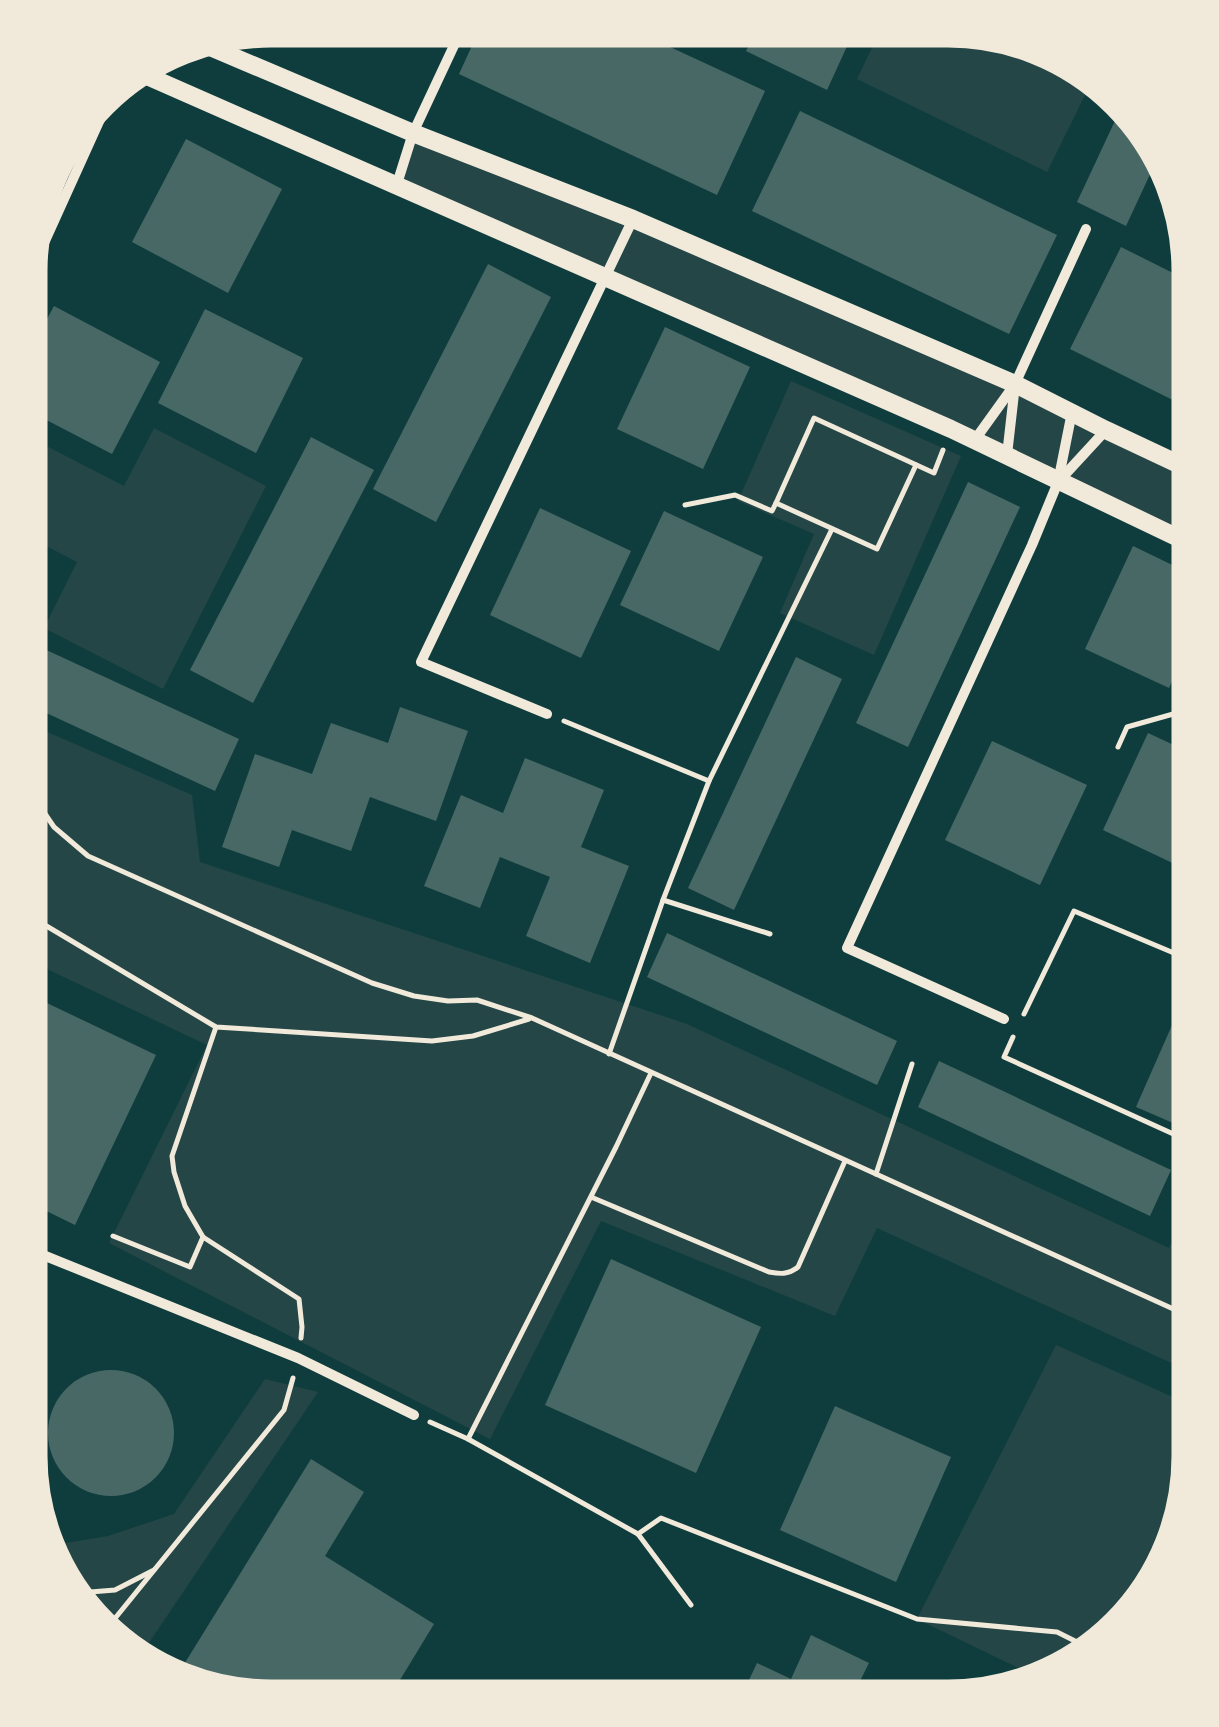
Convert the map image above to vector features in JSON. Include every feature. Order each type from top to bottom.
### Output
[{"type":"street","points":[[397,184],[412,133],[454,45]]},
{"type":"street","points":[[221,51],[412,133],[632,219],[1015,384],[1174,462]]},
{"type":"street","points":[[153,78],[952,429],[1174,536]]},
{"type":"street","points":[[48,234],[96,129]]},
{"type":"street","points":[[547,714],[421,662],[632,219]]},
{"type":"street","points":[[973,441],[1015,384],[1086,229]]},
{"type":"street","points":[[1007,455],[1015,384]]},
{"type":"street","points":[[1004,1019],[847,948],[1032,545],[1058,482],[1072,412]]},
{"type":"street","points":[[1058,482],[1106,430]]},
{"type":"street","points":[[45,1256],[298,1358],[414,1415]]},
{"type":"path","points":[[685,504],[735,495],[772,510],[814,418],[934,473]]},
{"type":"path","points":[[776,503],[876,549],[916,465]]},
{"type":"path","points":[[609,1054],[709,781],[832,530]]},
{"type":"path","points":[[547,714],[709,781]]},
{"type":"path","points":[[1118,747],[1127,727],[1174,714]]},
{"type":"path","points":[[45,814],[54,827],[88,856],[372,983],[448,1001],[477,1000],[532,1018],[1174,1309]]},
{"type":"path","points":[[663,900],[770,934]]},
{"type":"path","points":[[1174,953],[1074,911],[1004,1057],[1174,1134]]},
{"type":"path","points":[[45,926],[216,1027],[432,1041],[473,1036],[532,1018]]},
{"type":"path","points":[[115,1619],[284,1410],[298,1358],[302,1327],[299,1299],[204,1237],[185,1206],[174,1172],[172,1156],[216,1027]]},
{"type":"path","points":[[876,1174],[912,1064]]},
{"type":"path","points":[[468,1439],[650,1073]]},
{"type":"path","points":[[591,1197],[769,1272],[783,1274],[798,1266],[845,1161]]},
{"type":"path","points":[[112,1236],[190,1266],[204,1237]]},
{"type":"path","points":[[414,1415],[468,1439],[638,1534],[691,1605]]},
{"type":"path","points":[[638,1534],[661,1518],[916,1619],[1056,1632],[1076,1642]]},
{"type":"path","points":[[91,1592],[116,1590],[156,1569]]},
{"type":"shaded area","points":[[873,45],[948,45],[978,47],[1035,62],[1086,92],[1047,172],[857,79]]},
{"type":"shaded area","points":[[413,133],[633,219],[1174,462],[1174,536],[397,184]]},
{"type":"shaded area","points":[[791,381],[961,456],[874,655],[780,613],[814,534],[738,501]]},
{"type":"shaded area","points":[[154,428],[266,486],[163,689],[45,629],[77,562],[45,545],[45,445],[124,486]]},
{"type":"shaded area","points":[[45,731],[192,795],[200,862],[687,1024],[1169,1248],[1174,1238],[1174,1364],[877,1228],[835,1316],[601,1221],[490,1439],[109,1243],[207,1045],[45,968]]},
{"type":"shaded area","points":[[1056,1345],[1174,1397],[1174,1471],[1162,1529],[1136,1582],[1097,1626],[1074,1644],[1022,1670],[917,1619]]},
{"type":"shaded area","points":[[265,1379],[318,1392],[147,1645],[101,1605],[83,1582],[63,1544],[108,1536],[174,1514]]},
{"type":"building","points":[[472,45],[666,45],[765,91],[717,195],[459,74]]},
{"type":"building","points":[[749,45],[848,45],[827,90],[746,51]]},
{"type":"building","points":[[800,111],[1057,235],[1009,334],[752,211]]},
{"type":"building","points":[[1116,120],[1151,172],[1126,226],[1077,202]]},
{"type":"building","points":[[186,139],[282,189],[228,293],[132,242]]},
{"type":"building","points":[[1121,247],[1174,274],[1174,401],[1070,349]]},
{"type":"building","points":[[488,264],[551,297],[436,522],[373,489]]},
{"type":"building","points":[[54,306],[160,362],[112,454],[45,419],[45,323]]},
{"type":"building","points":[[205,309],[303,358],[256,453],[158,403]]},
{"type":"building","points":[[665,327],[750,367],[703,469],[617,429]]},
{"type":"building","points":[[311,437],[374,470],[253,703],[190,670]]},
{"type":"building","points":[[968,482],[1020,507],[908,747],[856,723]]},
{"type":"building","points":[[540,508],[631,551],[581,658],[490,615]]},
{"type":"building","points":[[664,511],[763,557],[719,651],[620,605]]},
{"type":"building","points":[[1133,546],[1174,566],[1174,677],[1169,688],[1085,649]]},
{"type":"building","points":[[45,649],[239,739],[215,791],[45,712]]},
{"type":"building","points":[[796,657],[842,679],[734,910],[688,888]]},
{"type":"building","points":[[400,707],[468,731],[436,821],[370,797],[351,851],[292,830],[279,867],[222,847],[255,754],[312,774],[331,723],[388,743]]},
{"type":"building","points":[[1148,733],[1174,745],[1174,864],[1103,830]]},
{"type":"building","points":[[992,741],[1087,785],[1040,885],[945,840]]},
{"type":"building","points":[[525,758],[604,790],[581,847],[629,866],[590,963],[526,936],[550,877],[500,857],[480,908],[424,886],[461,795],[503,813]]},
{"type":"building","points":[[667,933],[897,1041],[877,1085],[647,977]]},
{"type":"building","points":[[45,1002],[156,1055],[75,1225],[45,1210]]},
{"type":"building","points":[[1174,1021],[1174,1123],[1136,1107]]},
{"type":"building","points":[[939,1061],[1171,1170],[1150,1216],[918,1107]]},
{"type":"building","points":[[611,1259],[761,1327],[696,1473],[545,1405]]},
{"type":"building","points":[[111,1370],[135,1374],[156,1388],[170,1409],[174,1433],[170,1457],[156,1478],[135,1492],[111,1496],[87,1492],[66,1478],[52,1457],[48,1433],[52,1409],[66,1388],[87,1374]]},
{"type":"building","points":[[835,1406],[951,1457],[896,1582],[780,1530]]},
{"type":"building","points":[[311,1459],[364,1492],[325,1556],[434,1624],[399,1682],[241,1680],[184,1664]]},
{"type":"building","points":[[811,1635],[869,1663],[860,1682],[748,1682],[757,1663],[791,1679]]}]
